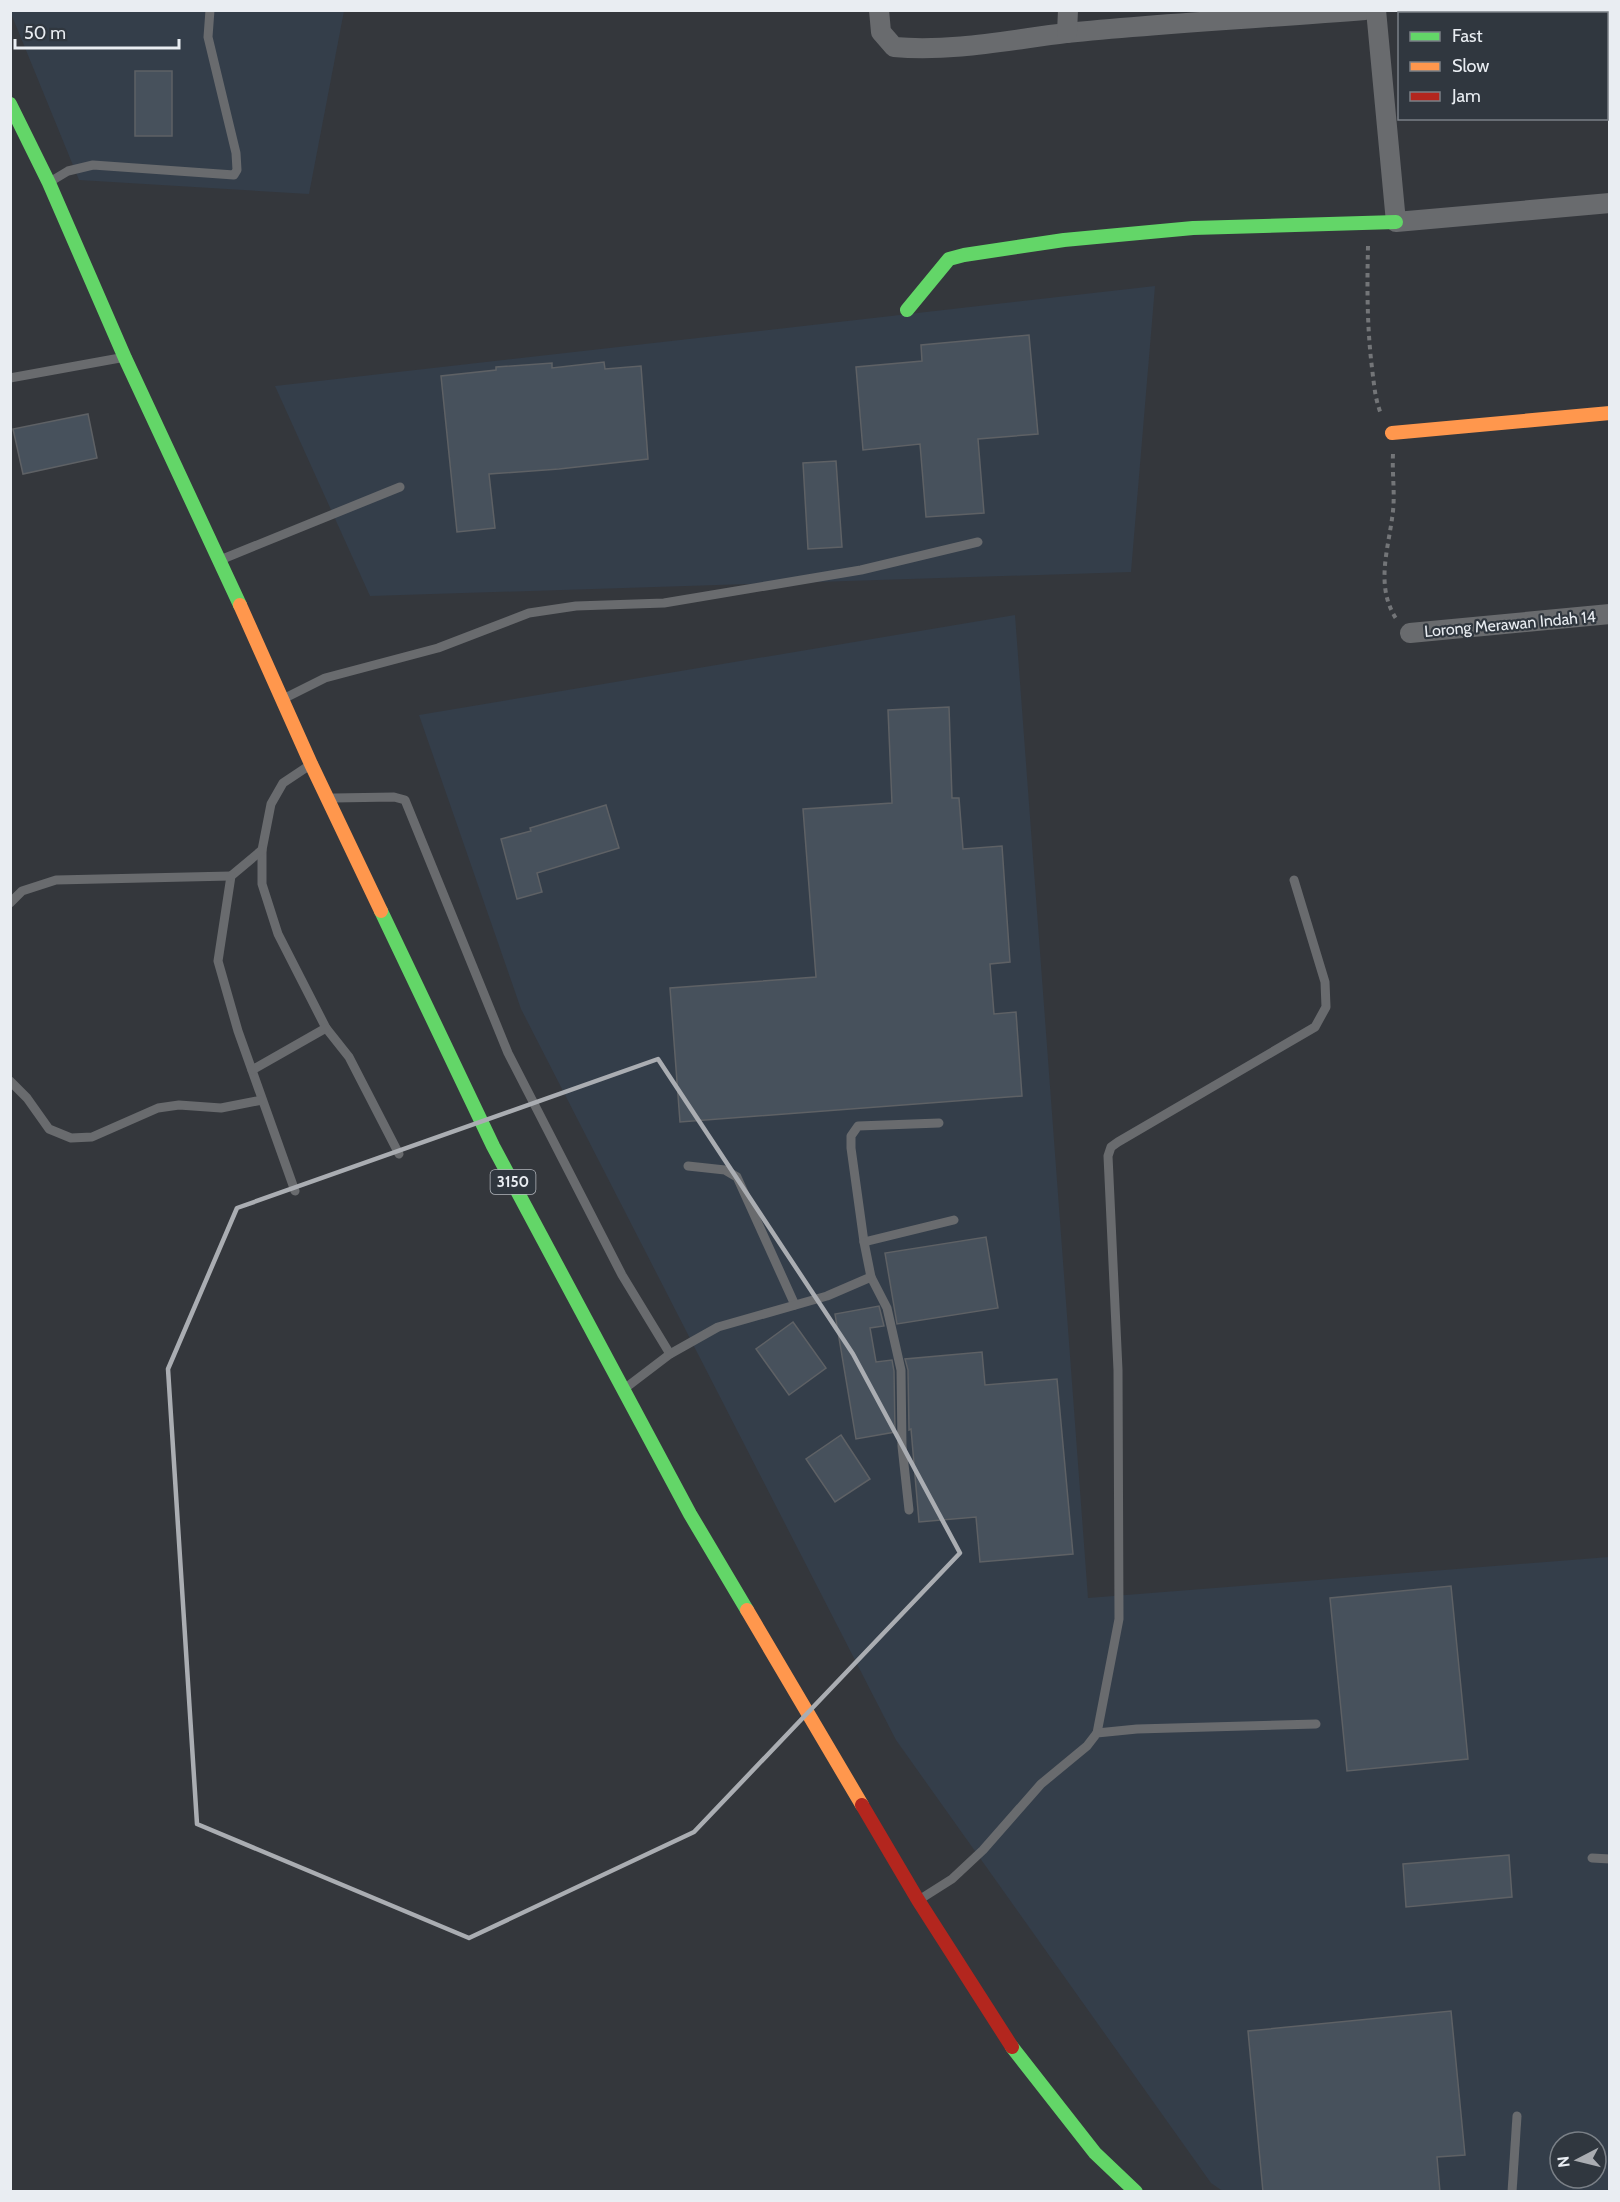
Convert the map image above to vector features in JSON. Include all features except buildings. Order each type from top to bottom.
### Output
[{"type":"main road","name":"3150","points":[[10,104],[49,183],[125,358],[220,560],[311,764],[493,1146],[690,1514],[918,1900],[1008,2042],[1095,2153],[1136,2192]]},
{"type":"main road","points":[[907,310],[949,259],[964,255],[1064,240],[1193,228],[1396,222]]},
{"type":"main road","points":[[1392,433],[1610,412]]},
{"type":"street","points":[[879,10],[881,32],[894,46],[917,49],[985,44],[1067,33],[1365,10]]},
{"type":"street","points":[[1067,33],[1068,10]]},
{"type":"street","points":[[1377,10],[1396,222],[1610,203]]},
{"type":"street","name":"Lorong Merawan Indah 14","points":[[1410,633],[1610,614]]},
{"type":"lane","points":[[49,183],[68,171],[93,165],[234,175],[237,170],[236,153],[208,37],[210,10]]},
{"type":"lane","points":[[10,378],[125,358]]},
{"type":"lane","points":[[220,560],[400,488]]},
{"type":"lane","points":[[282,699],[325,678],[438,648],[529,613],[576,606],[664,603],[861,570],[978,542]]},
{"type":"lane","points":[[311,764],[283,783],[271,804],[262,850],[262,884],[278,934],[326,1028],[349,1058],[399,1154]]},
{"type":"lane","points":[[329,798],[394,797],[405,800],[508,1053],[622,1275],[670,1354]]},
{"type":"lane","points":[[10,903],[22,891],[56,880],[231,876],[262,850]]},
{"type":"lane","points":[[231,876],[218,961],[262,1100],[295,1191]]},
{"type":"lane","points":[[918,1900],[952,1879],[984,1850],[1041,1784],[1087,1746],[1097,1733],[1119,1619],[1118,1370],[1108,1156],[1111,1147],[1118,1142],[1315,1027],[1326,1006],[1324,982],[1294,880]]},
{"type":"lane","points":[[252,1070],[326,1028]]},
{"type":"lane","points":[[10,1081],[27,1098],[49,1129],[70,1138],[92,1137],[158,1108],[179,1105],[221,1108],[262,1100]]},
{"type":"lane","points":[[909,1510],[902,1446],[901,1370],[887,1308],[871,1277],[864,1242],[851,1136],[858,1126],[939,1122]]},
{"type":"lane","points":[[688,1166],[725,1170],[736,1177],[795,1305]]},
{"type":"lane","points":[[864,1242],[954,1221]]},
{"type":"lane","points":[[624,1389],[670,1354],[718,1327],[827,1296],[871,1277]]},
{"type":"lane","points":[[1097,1733],[1137,1729],[1316,1724]]},
{"type":"lane","points":[[1592,1858],[1610,1859]]},
{"type":"lane","points":[[1512,2192],[1517,2116]]},
{"type":"path","points":[[1361,224],[1368,243],[1367,307],[1376,400],[1392,433],[1393,508],[1384,564],[1384,581],[1390,610],[1399,624],[1410,633]]},
{"type":"highlighted area","points":[[658,1059],[853,1354],[960,1553],[694,1832],[469,1938],[197,1824],[168,1369],[237,1208]]},
{"type":"shaded area","points":[[10,11],[344,11],[309,194],[79,180]]},
{"type":"shaded area","points":[[1155,286],[1131,572],[370,596],[275,386]]},
{"type":"shaded area","points":[[1015,615],[1088,1598],[1609,1557],[1609,2191],[1224,2192],[1211,2183],[896,1740],[521,1009],[419,715]]},
{"type":"traffic: fast","points":[[10,104],[49,183],[125,358],[240,605]]},
{"type":"traffic: fast","points":[[907,310],[949,259],[964,255],[1064,240],[1193,228],[1396,222]]},
{"type":"traffic: fast","points":[[381,911],[493,1146],[690,1514],[747,1610]]},
{"type":"traffic: fast","points":[[1012,2047],[1095,2153],[1136,2192]]},
{"type":"traffic: slow","points":[[1392,433],[1610,413]]},
{"type":"traffic: slow","points":[[240,605],[311,764],[381,911]]},
{"type":"traffic: slow","points":[[747,1610],[862,1805]]},
{"type":"traffic: jam","points":[[862,1805],[918,1900],[1012,2047]]}]
